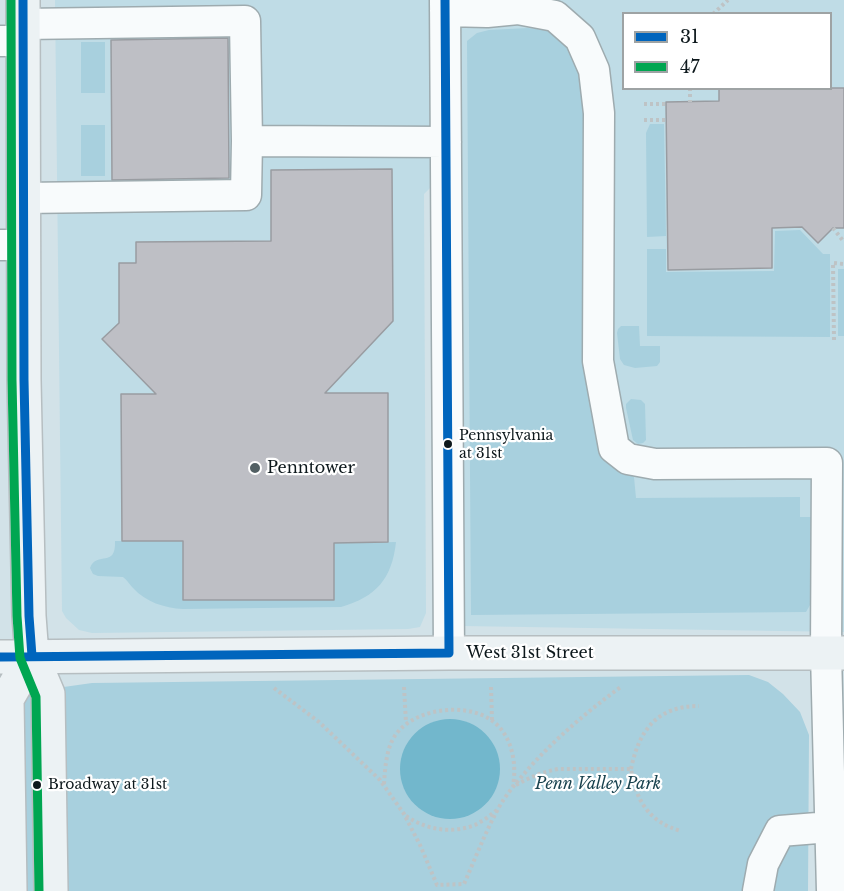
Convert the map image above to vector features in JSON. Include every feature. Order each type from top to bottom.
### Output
[{"type":"main road","points":[[10,891],[6,699],[16,656],[29,616],[25,392],[12,245],[24,198],[17,27]]},
{"type":"main road","name":"West 31st Street","points":[[16,656],[835,653]]},
{"type":"main road","points":[[16,656],[48,694],[51,891]]},
{"type":"street","points":[[449,653],[445,6],[487,12],[524,4],[555,16],[580,38],[594,70],[599,113],[598,361],[614,448],[628,459],[655,464],[827,463],[835,653],[830,827],[832,891]]},
{"type":"street","points":[[17,27],[245,21],[246,195],[24,198]]},
{"type":"street","points":[[247,141],[446,142]]},
{"type":"street","points":[[758,891],[762,864],[780,831],[830,827]]},
{"type":"path","points":[[715,12],[728,0]]},
{"type":"path","points":[[690,90],[690,102]]},
{"type":"path","points":[[644,104],[666,104]]},
{"type":"path","points":[[644,120],[666,120]]},
{"type":"path","points":[[833,228],[844,242]]},
{"type":"path","points":[[834,340],[834,263],[844,264]]},
{"type":"path","points":[[274,687],[354,753],[384,785],[404,814],[437,885],[464,884],[499,808],[513,786],[561,734],[622,686]]},
{"type":"path","points":[[404,687],[406,724]]},
{"type":"path","points":[[491,687],[492,720]]},
{"type":"path","points":[[681,831],[664,825],[649,812],[633,786],[631,769],[639,741],[647,728],[660,717],[675,709],[699,706]]},
{"type":"path","points":[[384,785],[385,769],[393,739],[414,718],[444,710],[478,713],[492,720],[502,730],[512,752],[515,774],[513,786]]},
{"type":"path","points":[[513,786],[531,777],[558,769],[631,769]]},
{"type":"path","points":[[404,814],[434,829],[448,830],[475,825],[499,808]]},
{"type":"shaded area","points":[[55,0],[433,0],[434,177],[430,188],[424,194],[426,613],[420,627],[92,633],[79,630],[66,618],[62,611]]},
{"type":"shaded area","points":[[455,0],[844,0],[844,632],[462,626]]},
{"type":"shaded area","points":[[450,719],[469,723],[486,733],[496,750],[500,769],[496,788],[486,805],[469,815],[450,819],[431,815],[414,805],[404,788],[400,769],[404,750],[414,733],[431,723]]},
{"type":"green space","points":[[528,28],[550,31],[567,40],[582,69],[611,465],[634,477],[636,498],[800,497],[800,517],[811,517],[810,605],[806,612],[471,615],[467,41],[477,33],[489,30]]},
{"type":"green space","points":[[81,42],[105,42],[105,93],[81,93]]},
{"type":"green space","points":[[650,124],[664,124],[666,236],[647,237],[646,133]]},
{"type":"green space","points":[[81,125],[105,125],[105,176],[81,176]]},
{"type":"green space","points":[[800,230],[823,254],[830,254],[830,337],[647,336],[647,249],[666,249],[666,272],[774,271],[775,231]]},
{"type":"green space","points":[[838,269],[844,269],[844,336],[838,336]]},
{"type":"green space","points":[[621,326],[639,326],[640,346],[660,346],[660,362],[657,366],[635,368],[624,365],[620,359],[617,333]]},
{"type":"green space","points":[[631,399],[641,400],[645,404],[646,440],[643,443],[638,444],[633,440],[626,408],[626,404]]},
{"type":"green space","points":[[115,541],[183,541],[183,600],[334,600],[334,543],[396,542],[391,566],[380,585],[364,598],[341,607],[183,609],[162,606],[150,601],[138,593],[123,577],[93,574],[90,568],[93,563],[112,554]]},
{"type":"green space","name":"Penn Valley Park","points":[[749,675],[768,682],[783,694],[800,712],[809,735],[808,891],[0,891],[0,696],[92,683]]},
{"type":"building","points":[[228,38],[229,178],[112,180],[111,40]]},
{"type":"building","points":[[832,88],[844,88],[844,228],[833,228],[818,243],[802,227],[772,228],[772,268],[668,270],[666,102],[719,101],[719,90],[832,90]]},
{"type":"building","points":[[392,169],[393,321],[325,393],[388,393],[388,542],[334,543],[334,600],[183,600],[183,541],[122,541],[121,394],[156,394],[102,339],[119,323],[119,263],[136,263],[136,242],[271,241],[271,170]]},
{"type":"transit line","name":"47","points":[[11,0],[12,380],[17,616],[20,658],[36,697],[39,891]]},
{"type":"transit line","name":"31","points":[[23,0],[24,380],[29,616],[32,656]]},
{"type":"transit line","name":"31","points":[[445,0],[449,653]]},
{"type":"transit line","name":"31","points":[[0,657],[449,653]]},
{"type":"place","name":"Pennsylvania at 31st","points":[[448,444]]},
{"type":"place","name":"Penntower","points":[[255,468]]},
{"type":"place","name":"Broadway at 31st","points":[[37,785]]}]
